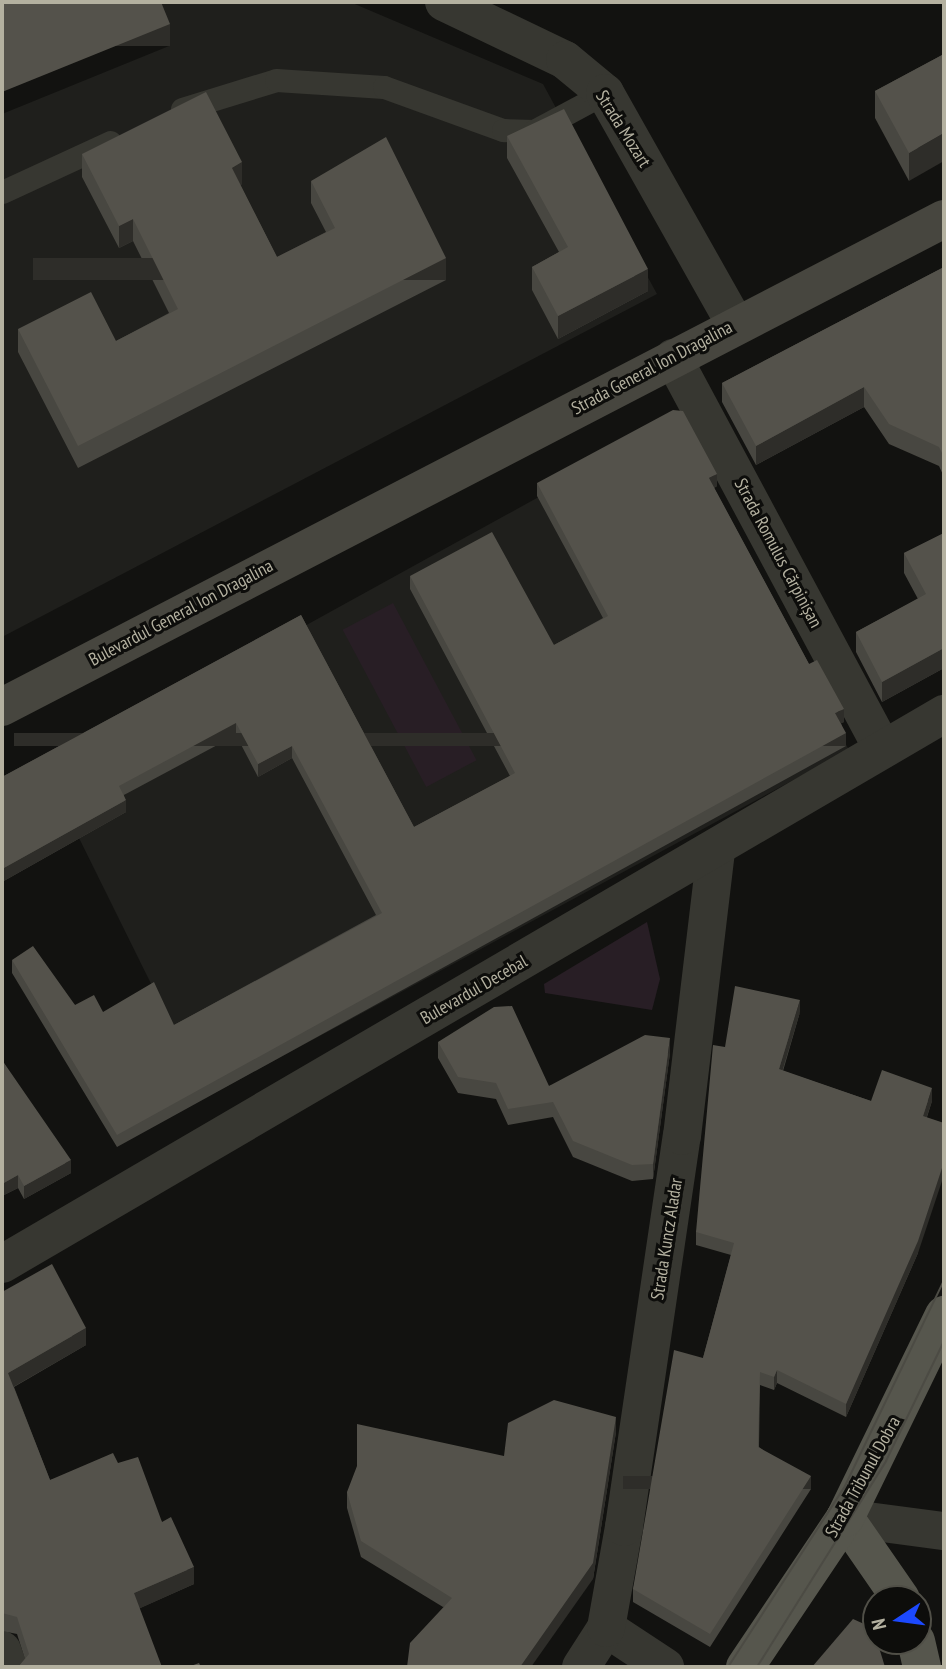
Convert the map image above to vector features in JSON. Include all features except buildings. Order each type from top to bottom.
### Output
[{"type":"main road","name":"Strada General Ion Dragalina","points":[[359,519],[944,219]]},
{"type":"main road","name":"Bulevardul General Ion Dragalina","points":[[2,707],[359,519]]},
{"type":"main road","name":"Strada Tribunul Dobra","points":[[745,1667],[845,1518],[944,1315]]},
{"type":"main road","points":[[845,1518],[891,1585]]},
{"type":"street","name":"Strada Mozart","points":[[444,2],[565,60],[605,93],[735,324]]},
{"type":"street","name":"Strada Romulus Cărpinișan","points":[[673,358],[883,749]]},
{"type":"street","name":"Bulevardul Decebal","points":[[2,1264],[716,850],[944,714]]},
{"type":"street","name":"Strada Kuncz Aladar","points":[[606,1628],[682,1136],[716,850]]},
{"type":"street","points":[[845,1518],[944,1531]]},
{"type":"street","points":[[581,1667],[606,1628],[665,1667]]},
{"type":"street","points":[[2,1650],[8,1667]]},
{"type":"lane","points":[[158,120],[276,80],[384,87],[503,130],[534,131],[605,93]]},
{"type":"lane","points":[[2,192],[134,131]]},
{"type":"shaded area","points":[[154,2],[350,2],[543,84],[657,294],[2,637],[2,114],[169,46]]},
{"type":"shaded area","points":[[673,423],[849,750],[207,1097],[79,838],[301,628]]},
{"type":"shaded area","points":[[393,603],[477,760],[426,787],[343,630]]},
{"type":"shaded area","points":[[647,922],[660,979],[652,1010],[545,993],[544,984]]},
{"type":"tram line","points":[[728,1667],[844,1488],[944,1280]]},
{"type":"tram line","points":[[757,1667],[886,1461],[944,1341]]}]
